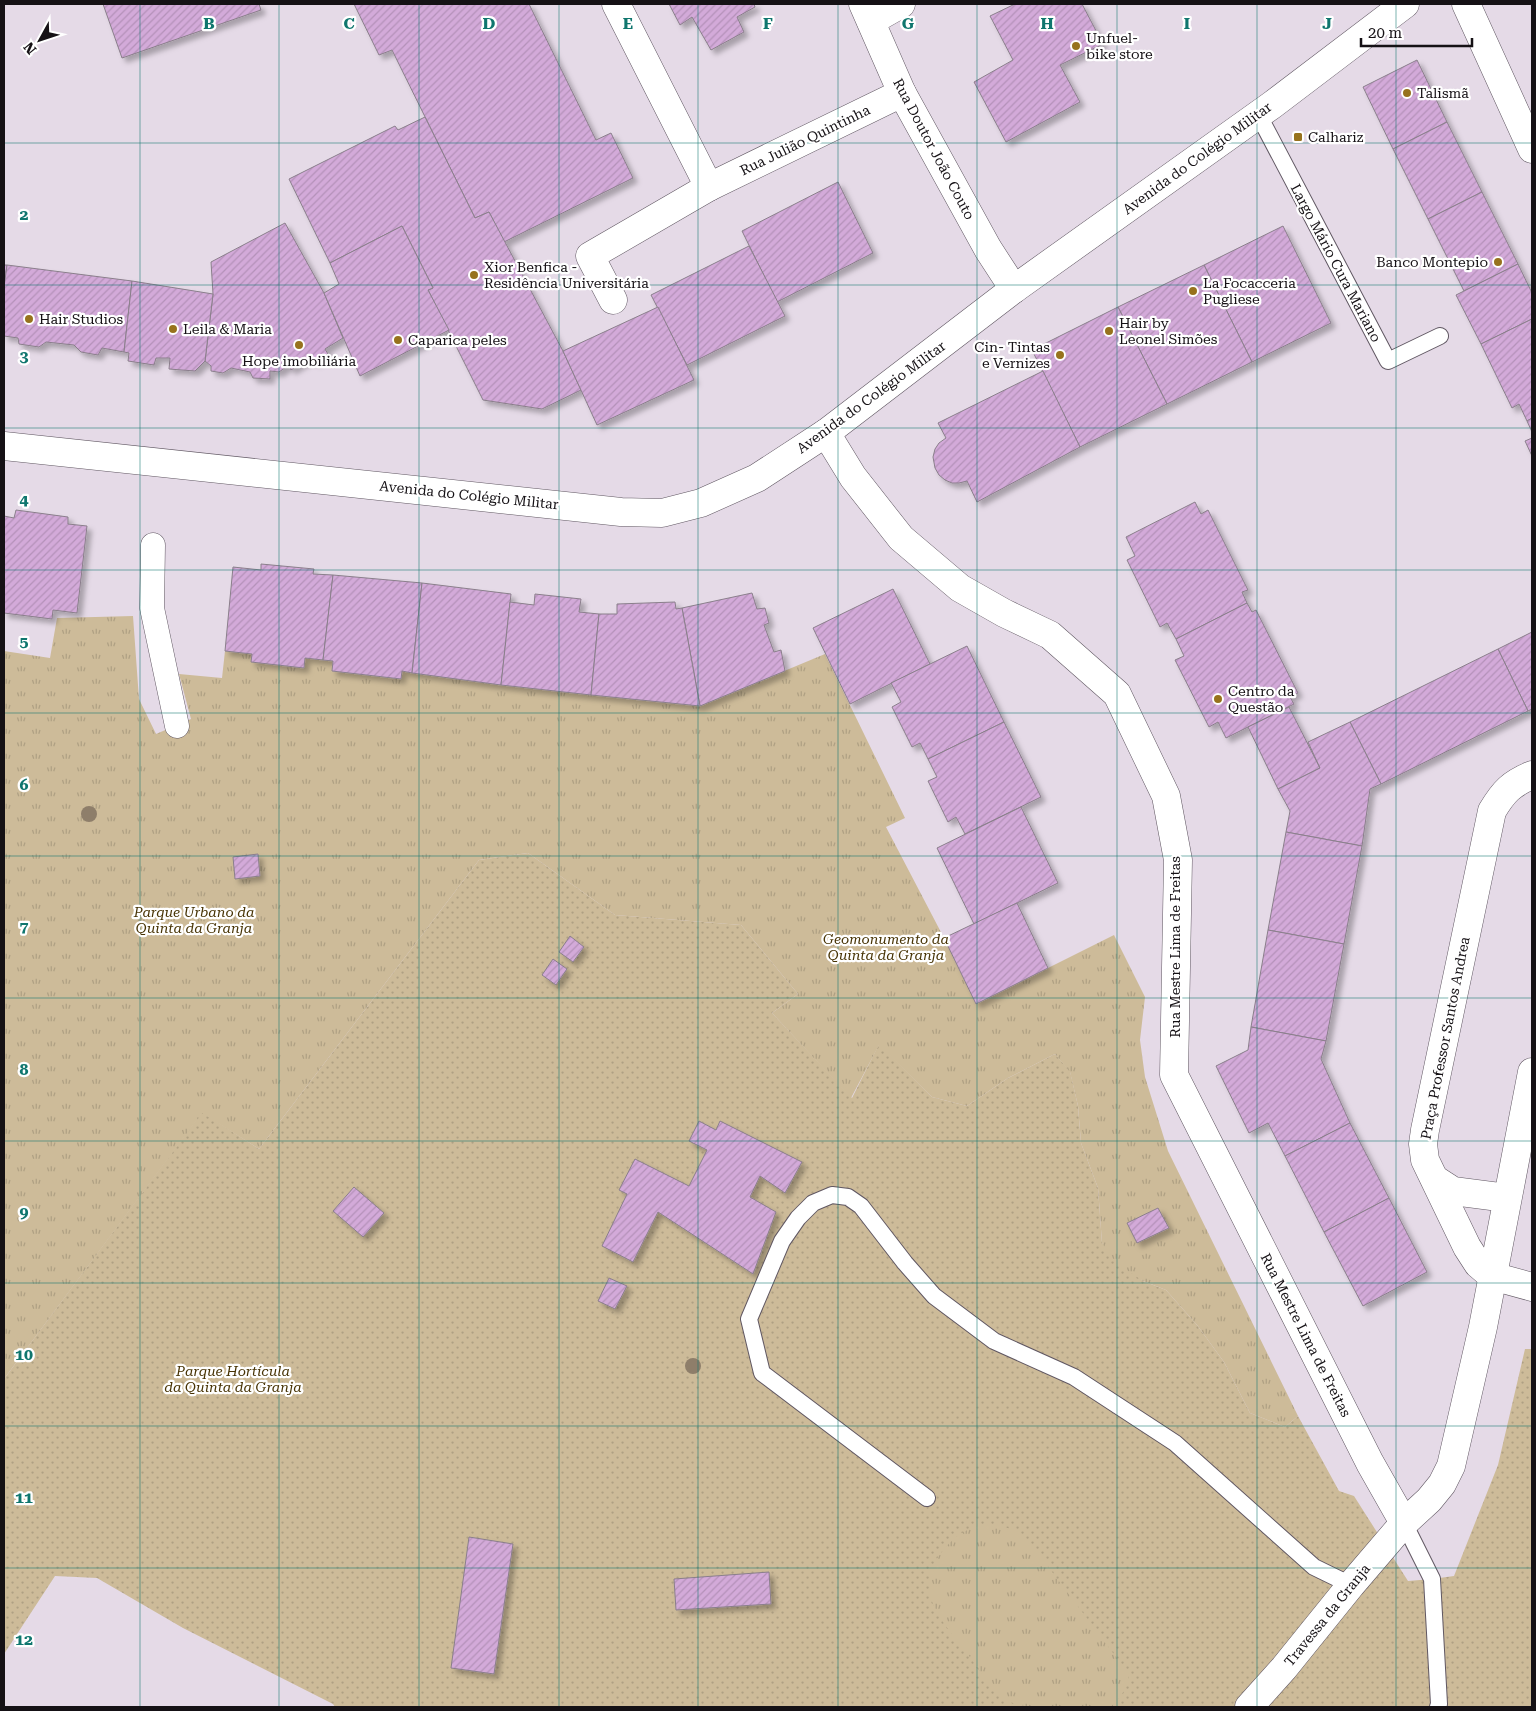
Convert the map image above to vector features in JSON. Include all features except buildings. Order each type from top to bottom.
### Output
[{"type":"street","points":[[616,4],[709,187]]},
{"type":"street","points":[[867,12],[901,4]]},
{"type":"street","name":"Avenida do Colégio Militar","points":[[4,446],[601,510],[662,513],[701,503],[757,478],[826,433],[1014,289],[1258,114],[1405,4]]},
{"type":"street","points":[[1466,4],[1532,149]]},
{"type":"street","name":"Rua Doutor João Couto","points":[[867,12],[902,93],[988,249],[1014,289]]},
{"type":"street","name":"Rua Julião Quintinha","points":[[613,300],[590,256],[709,187],[902,93]]},
{"type":"street","name":"Rua Mestre Lima de Freitas","points":[[826,433],[853,477],[902,538],[960,588],[1004,613],[1050,635],[1117,694],[1166,796],[1178,860],[1174,1075],[1370,1463],[1404,1523]]},
{"type":"street","points":[[153,545],[152,608],[177,726]]},
{"type":"street","name":"Praça Professor Santos Andrea","points":[[1492,1276],[1478,1264],[1468,1247],[1425,1160],[1424,1130],[1492,811],[1502,794],[1514,783],[1531,777]]},
{"type":"street","points":[[1532,1072],[1492,1276],[1532,1287]]},
{"type":"street","points":[[1436,1180],[1453,1191],[1507,1198]]},
{"type":"street","name":"Travessa da Granja","points":[[1250,1707],[1404,1523],[1429,1500],[1442,1484],[1451,1466],[1483,1327],[1492,1276]]},
{"type":"lane","name":"Largo Mário Cura Mariano","points":[[1258,114],[1388,361],[1440,336]]},
{"type":"lane","points":[[927,1498],[762,1373],[749,1319],[782,1241],[798,1218],[813,1203],[832,1195],[848,1197],[862,1206],[905,1263],[934,1296],[994,1341],[1074,1377],[1175,1443],[1314,1567],[1351,1585]]},
{"type":"lane","points":[[1404,1523],[1432,1580],[1438,1707]]},
{"type":"green space","name":"Parque Urbano da Quinta da Granja","points":[[133,616],[139,699],[156,734],[191,719],[179,674],[222,678],[225,651],[252,654],[252,662],[304,668],[305,658],[333,661],[332,671],[400,679],[402,671],[501,685],[700,706],[825,654],[905,818],[886,827],[976,1004],[1114,935],[1145,997],[1140,1040],[1145,1077],[1168,1151],[1298,1416],[1285,1427],[1250,1413],[1224,1362],[1197,1325],[1166,1290],[1143,1281],[1116,1263],[1102,1243],[1098,1188],[1081,1143],[1078,1106],[1070,1072],[1055,1054],[1008,1078],[967,1106],[932,1097],[879,1045],[851,1098],[772,1013],[798,994],[741,925],[615,915],[528,853],[479,860],[259,1149],[202,1113],[4,1379],[4,651],[50,658],[57,618]]},
{"type":"green space","name":"Parque Hortícula da Quinta da Granja","points":[[528,853],[615,915],[741,925],[798,994],[772,1013],[852,1098],[879,1044],[932,1097],[967,1106],[1008,1078],[1055,1054],[1070,1071],[1078,1106],[1081,1143],[1098,1188],[1102,1243],[1143,1281],[1166,1290],[1197,1325],[1224,1362],[1250,1413],[1285,1427],[1298,1416],[1339,1491],[1354,1496],[1408,1581],[1454,1576],[1498,1465],[1525,1349],[1532,1349],[1532,1707],[335,1707],[333,1704],[183,1628],[97,1578],[55,1576],[4,1654],[4,1379],[202,1112],[259,1149],[479,860]]},
{"type":"green space","points":[[987,1524],[1000,1525],[1011,1530],[1031,1544],[1128,1673],[1126,1687],[1112,1707],[1045,1708],[1010,1702],[998,1694],[983,1676],[940,1618],[930,1592],[929,1578],[934,1564],[945,1548],[959,1535],[969,1529]]},
{"type":"place","name":"Unfuel- bike store","points":[[1076,46]]},
{"type":"place","name":"Talismã","points":[[1407,93]]},
{"type":"place","name":"Calhariz","points":[[1298,137]]},
{"type":"place","name":"Banco Montepio","points":[[1498,262]]},
{"type":"place","name":"Xior Benfica - Residência Universitária","points":[[474,275]]},
{"type":"place","name":"La Focacceria Pugliese","points":[[1193,291]]},
{"type":"place","name":"Hair Studios","points":[[29,319]]},
{"type":"place","name":"Leila & Maria","points":[[173,329]]},
{"type":"place","name":"Hair by Leonel Simões","points":[[1109,331]]},
{"type":"place","name":"Caparica peles","points":[[398,340]]},
{"type":"place","name":"Hope imobiliária","points":[[299,345]]},
{"type":"place","name":"Cin- Tintas e Vernizes","points":[[1060,355]]},
{"type":"place","name":"Centro da Questão","points":[[1218,699]]},
{"type":"park label","name":"Geomonumento da Quinta da Granja","points":[[886,948]]}]
